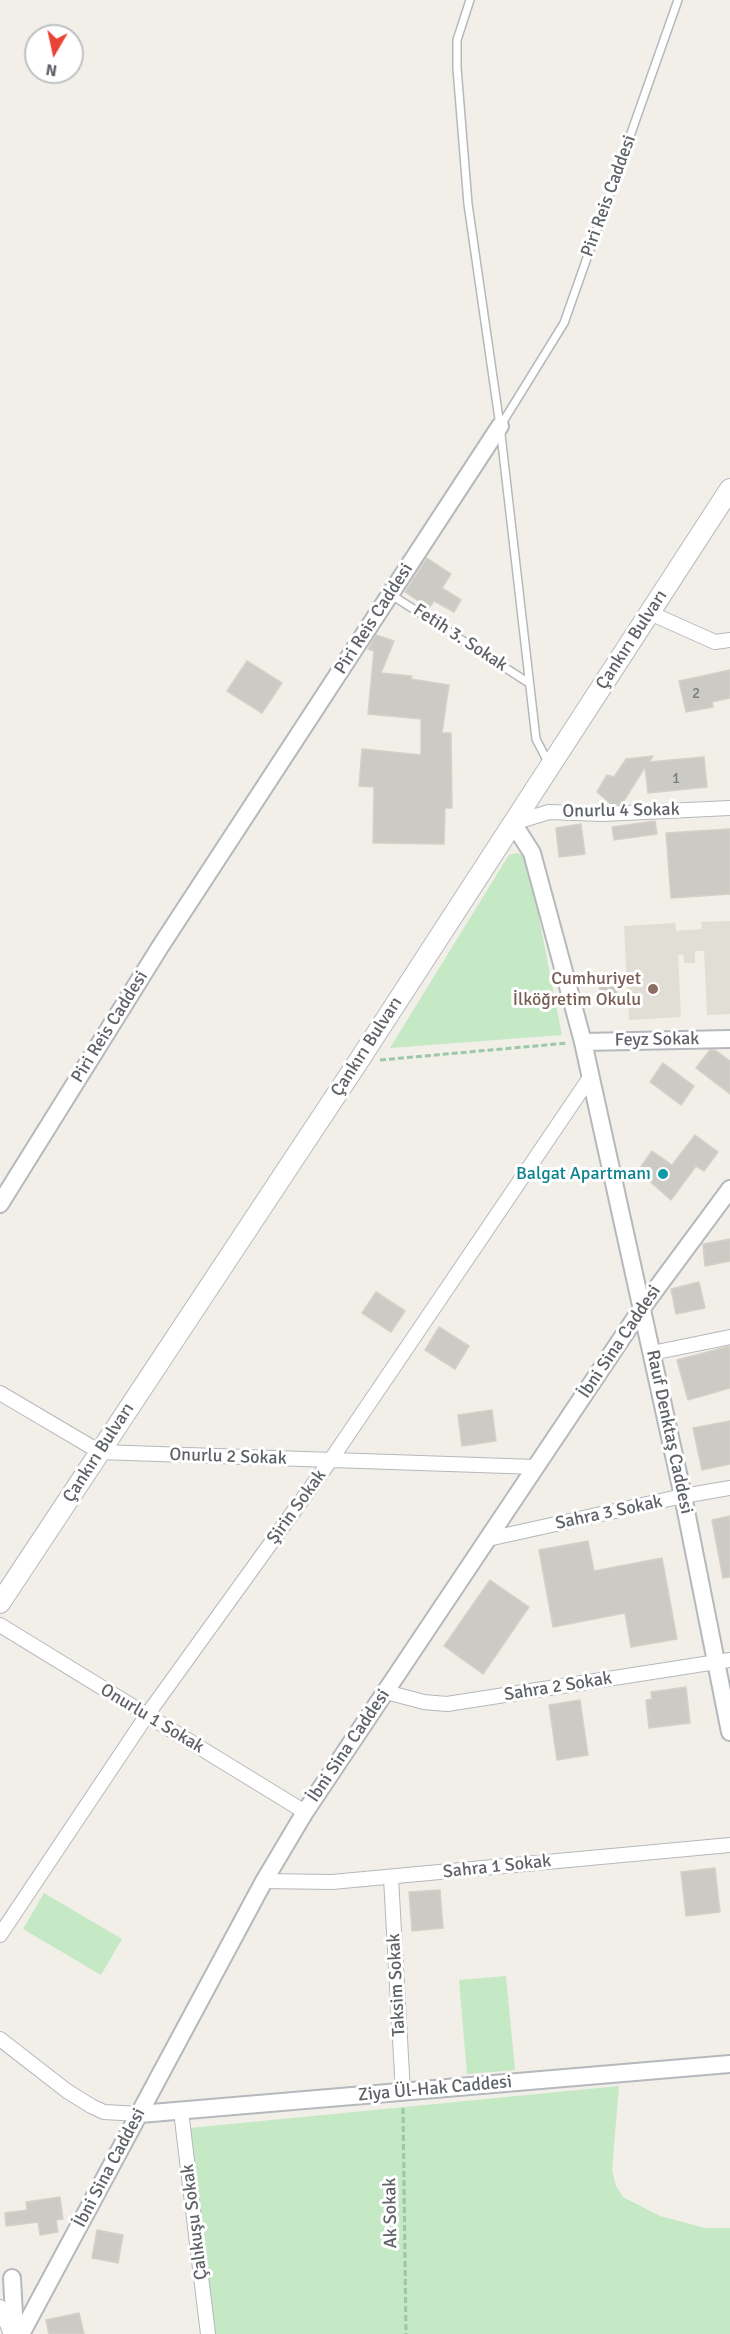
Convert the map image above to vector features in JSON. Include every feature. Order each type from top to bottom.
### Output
[{"type":"main road","name":"Çankırı Bulvarı","points":[[0,1603],[358,1062],[730,489]]},
{"type":"street","name":"Piri Reis Caddesi","points":[[0,1204],[160,947],[500,426]]},
{"type":"street","points":[[650,613],[715,642],[730,640]]},
{"type":"street","name":"Onurlu 4 Sokak","points":[[513,823],[549,813],[603,814],[730,808]]},
{"type":"street","name":"Rauf Denktaş Caddesi","points":[[513,823],[532,853],[583,1042],[683,1496],[723,1661],[730,1732]]},
{"type":"street","name":"Feyz Sokak","points":[[583,1042],[730,1039]]},
{"type":"street","name":"Şirin Sokak","points":[[0,1935],[147,1715],[330,1461],[591,1076]]},
{"type":"street","name":"İbni Sina Caddesi","points":[[21,2334],[264,1881],[305,1812],[642,1308],[730,1190]]},
{"type":"street","points":[[652,1353],[730,1337]]},
{"type":"street","points":[[0,1393],[100,1452]]},
{"type":"street","name":"Onurlu 2 Sokak","points":[[100,1452],[536,1467]]},
{"type":"street","name":"Sahra 3 Sokak","points":[[488,1539],[683,1496],[730,1488]]},
{"type":"street","name":"Onurlu 1 Sokak","points":[[0,1625],[305,1812]]},
{"type":"street","name":"Sahra 2 Sokak","points":[[386,1692],[424,1702],[447,1704],[723,1661]]},
{"type":"street","name":"Sahra 1 Sokak","points":[[264,1881],[332,1882],[391,1878],[730,1845]]},
{"type":"street","name":"Taksim Sokak","points":[[391,1878],[403,2092]]},
{"type":"street","points":[[0,2039],[67,2091],[91,2106],[104,2112],[140,2114]]},
{"type":"street","name":"Ziya Ül-Hak Caddesi","points":[[140,2114],[730,2064]]},
{"type":"street","name":"Çalıkuşu Sokak","points":[[182,2111],[208,2334]]},
{"type":"street","points":[[12,2278],[13,2334]]},
{"type":"street","points":[[0,2307],[13,2334]]},
{"type":"lane","points":[[470,0],[457,40],[457,68],[468,204],[500,426],[536,739],[550,767]]},
{"type":"lane","name":"Piri Reis Caddesi","points":[[500,426],[564,323],[678,0]]},
{"type":"lane","name":"Fetih 3. Sokak","points":[[390,594],[529,683]]},
{"type":"path","points":[[358,1062],[583,1042]]},
{"type":"path","name":"Ak Sokak","points":[[403,2092],[406,2334]]},
{"type":"shaded area","name":"Cumhuriyet İlköğretim Okulu","points":[[730,921],[730,1014],[707,1015],[704,951],[695,951],[695,963],[684,963],[683,955],[678,955],[681,1017],[629,1020],[624,926],[675,923],[676,931],[702,929],[701,922]]},
{"type":"green space","points":[[517,853],[527,857],[562,1035],[390,1048],[509,855]]},
{"type":"green space","points":[[44,1893],[122,1939],[101,1975],[23,1929]]},
{"type":"green space","points":[[506,1976],[515,2070],[467,2074],[459,1980]]},
{"type":"green space","points":[[619,2086],[612,2170],[616,2186],[623,2197],[660,2216],[705,2228],[730,2228],[730,2334],[215,2334],[190,2128]]},
{"type":"building","points":[[427,558],[451,574],[442,588],[461,600],[454,612],[434,601],[429,608],[405,592]]},
{"type":"building","points":[[376,635],[394,641],[381,673],[412,676],[411,679],[449,685],[442,733],[451,733],[452,808],[445,808],[444,844],[373,843],[374,787],[359,786],[362,749],[421,755],[421,719],[368,714],[374,651],[368,649]]},
{"type":"building","points":[[247,661],[282,683],[262,713],[227,691]]},
{"type":"building","points":[[730,670],[730,698],[712,702],[713,707],[686,712],[679,681]]},
{"type":"building","points":[[653,756],[649,762],[704,757],[707,787],[648,793],[645,767],[622,804],[612,805],[597,792],[607,775],[614,777],[626,759]]},
{"type":"building","points":[[655,821],[657,834],[614,840],[612,827]]},
{"type":"building","points":[[581,824],[585,854],[559,857],[556,828]]},
{"type":"building","points":[[730,829],[730,894],[671,898],[666,833]]},
{"type":"building","points":[[615,982],[618,1000],[602,1003],[599,985]]},
{"type":"building","points":[[710,1050],[715,1050],[730,1061],[730,1094],[696,1068]]},
{"type":"building","points":[[663,1063],[694,1086],[681,1105],[650,1082]]},
{"type":"building","points":[[695,1135],[718,1152],[704,1171],[696,1166],[671,1200],[638,1171],[652,1151],[672,1165]]},
{"type":"building","points":[[730,1239],[730,1261],[705,1266],[703,1244]]},
{"type":"building","points":[[699,1282],[705,1308],[676,1314],[671,1289]]},
{"type":"building","points":[[376,1292],[405,1311],[391,1332],[362,1313]]},
{"type":"building","points":[[439,1327],[469,1346],[455,1369],[425,1350]]},
{"type":"building","points":[[730,1346],[730,1388],[688,1400],[677,1360]]},
{"type":"building","points":[[492,1410],[496,1441],[462,1446],[458,1415]]},
{"type":"building","points":[[730,1421],[730,1464],[702,1470],[693,1428]]},
{"type":"building","points":[[730,1516],[730,1577],[723,1578],[712,1520]]},
{"type":"building","points":[[588,1541],[594,1571],[662,1558],[677,1639],[631,1647],[625,1613],[553,1627],[539,1550]]},
{"type":"building","points":[[490,1580],[529,1607],[483,1674],[444,1646]]},
{"type":"building","points":[[686,1687],[690,1723],[649,1728],[646,1700],[652,1699],[651,1692]]},
{"type":"building","points":[[580,1700],[588,1755],[557,1760],[549,1705]]},
{"type":"building","points":[[715,1868],[720,1912],[686,1916],[681,1872]]},
{"type":"building","points":[[440,1890],[443,1928],[412,1931],[409,1892]]},
{"type":"building","points":[[60,2197],[63,2219],[56,2220],[58,2232],[40,2235],[38,2222],[6,2226],[5,2213],[27,2210],[26,2202]]},
{"type":"building","points":[[97,2230],[123,2235],[118,2263],[92,2258]]},
{"type":"building","points":[[79,2313],[84,2334],[49,2334],[46,2320]]},
{"type":"place","name":"Cumhuriyet İlköğretim Okulu","points":[[653,989]]},
{"type":"place","name":"Balgat Apartmanı","points":[[663,1174]]}]
